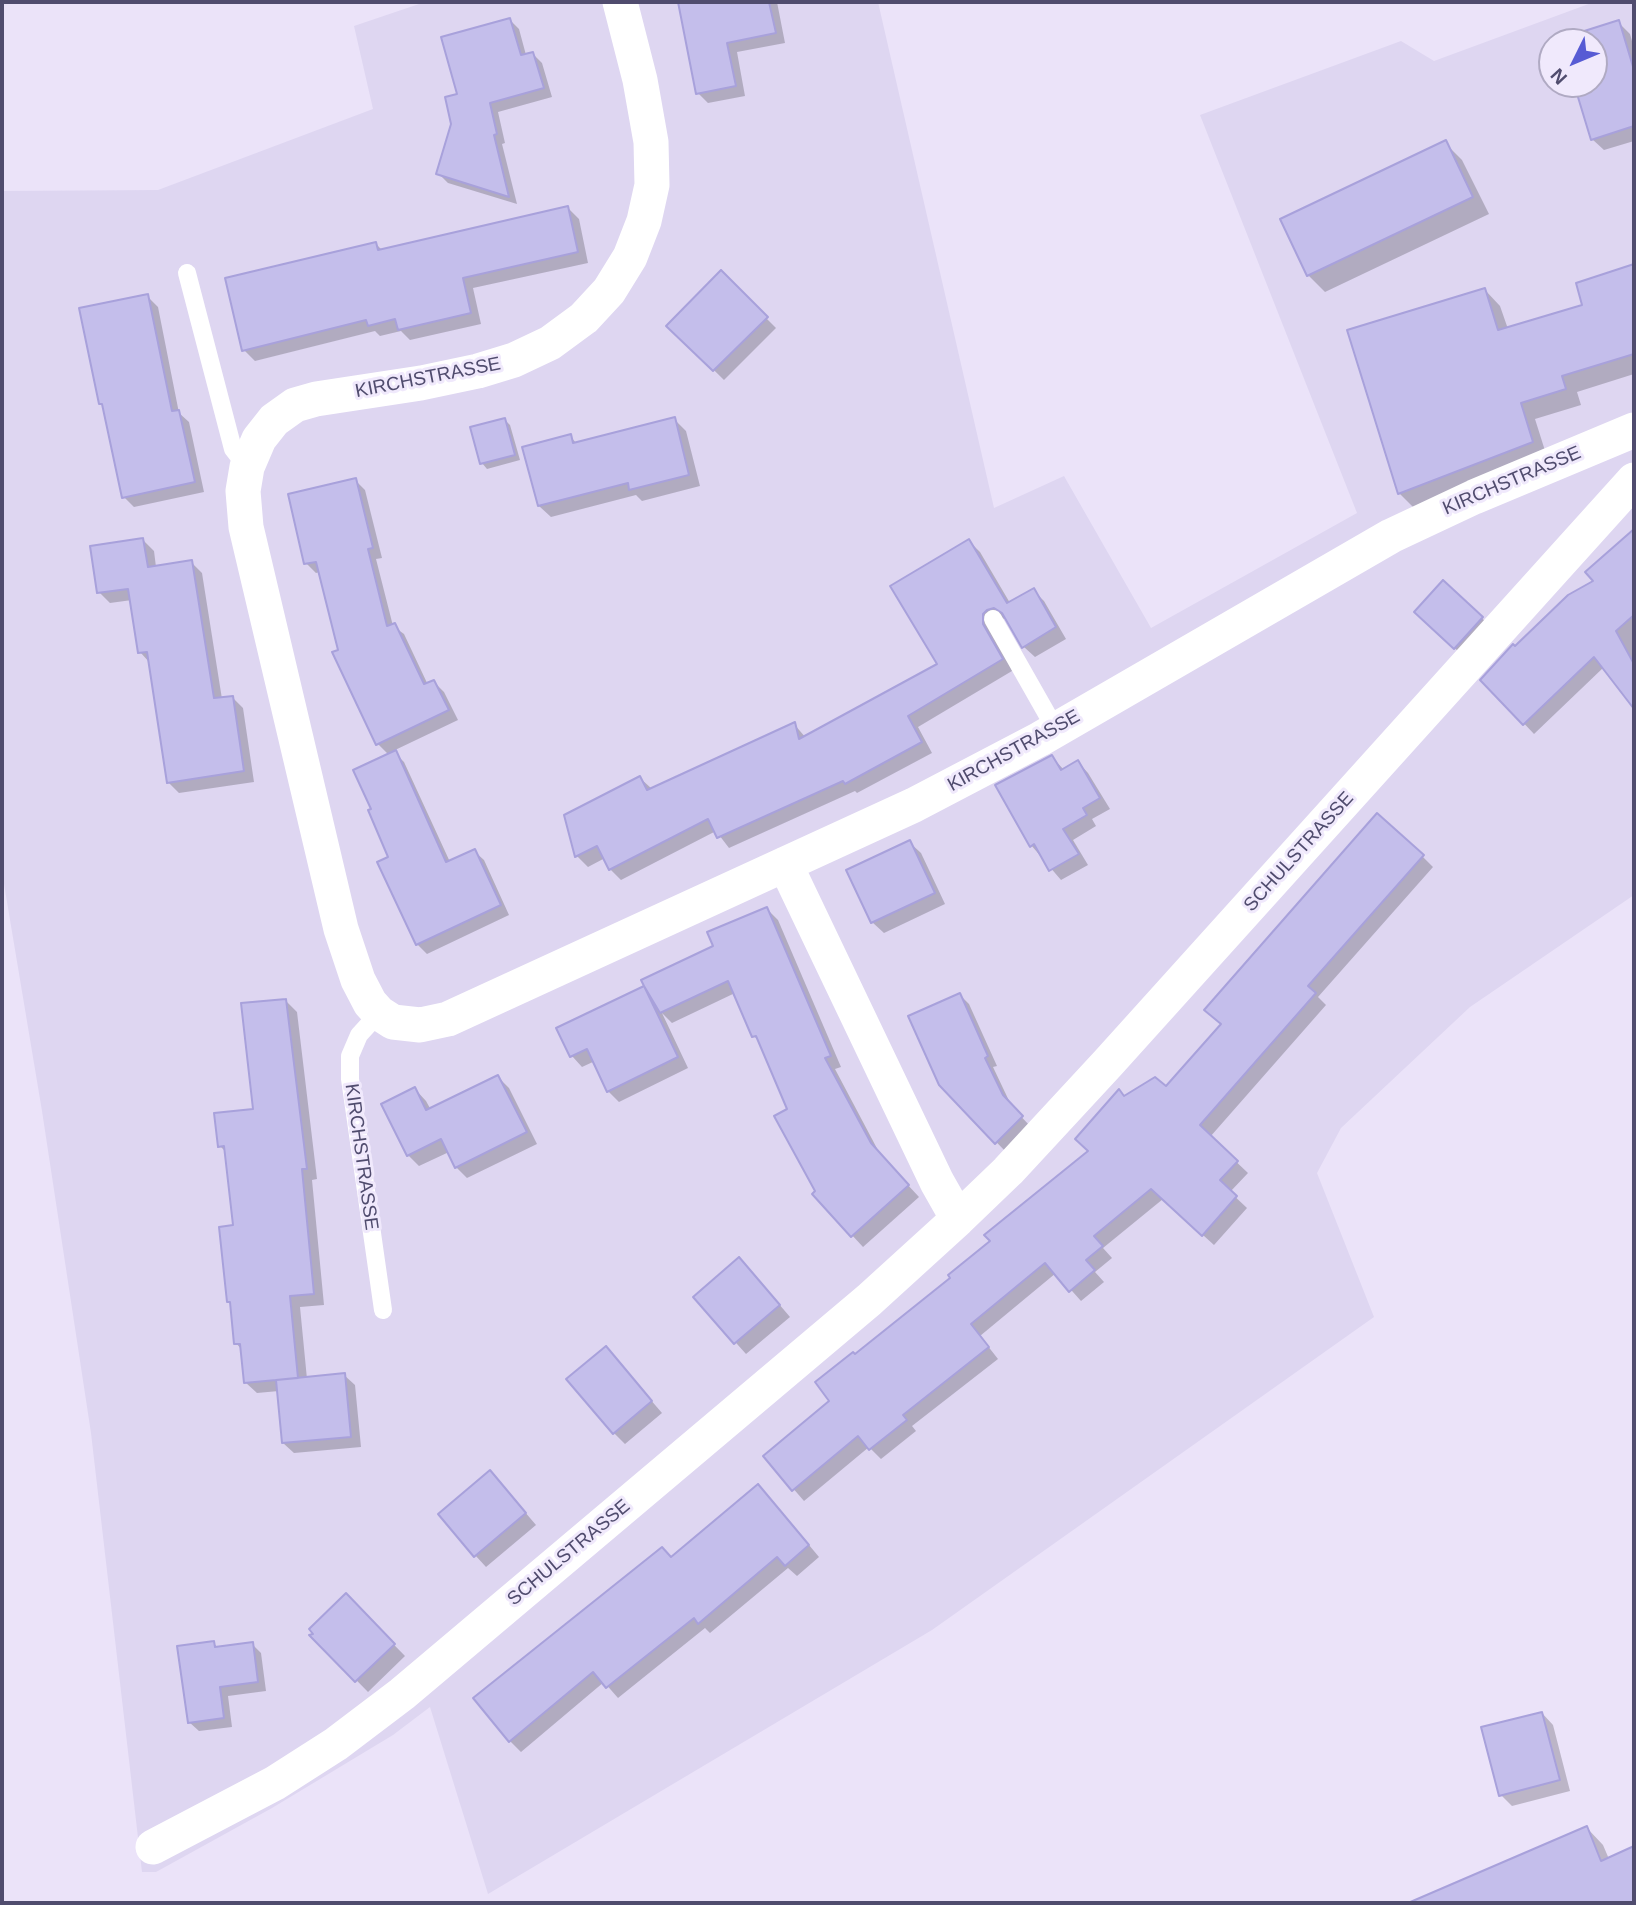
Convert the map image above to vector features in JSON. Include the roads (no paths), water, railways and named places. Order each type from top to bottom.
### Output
[{"type":"street","name":"KIRCHSTRASSE","points":[[620,2],[640,80],[650,142],[652,185],[644,221],[630,257],[609,291],[584,318],[550,343],[514,360],[443,378],[316,399],[295,405],[274,420],[259,439],[247,467],[243,491],[246,527],[341,929],[358,980],[370,1003],[393,1022],[420,1025],[448,1019],[914,805],[1056,730],[1391,536],[1474,496],[1634,430]]},
{"type":"street","name":"SCHULSTRASSE","points":[[153,1847],[275,1783],[336,1744],[402,1694],[869,1300],[958,1219],[1008,1171],[1127,1042],[1634,480]]},
{"type":"street","points":[[785,864],[937,1182],[958,1219]]},
{"type":"lane","points":[[187,273],[233,449],[247,467]]},
{"type":"lane","points":[[993,619],[1056,730]]},
{"type":"lane","name":"KIRCHSTRASSE","points":[[379,1013],[359,1035],[350,1056],[350,1079],[383,1310]]}]
